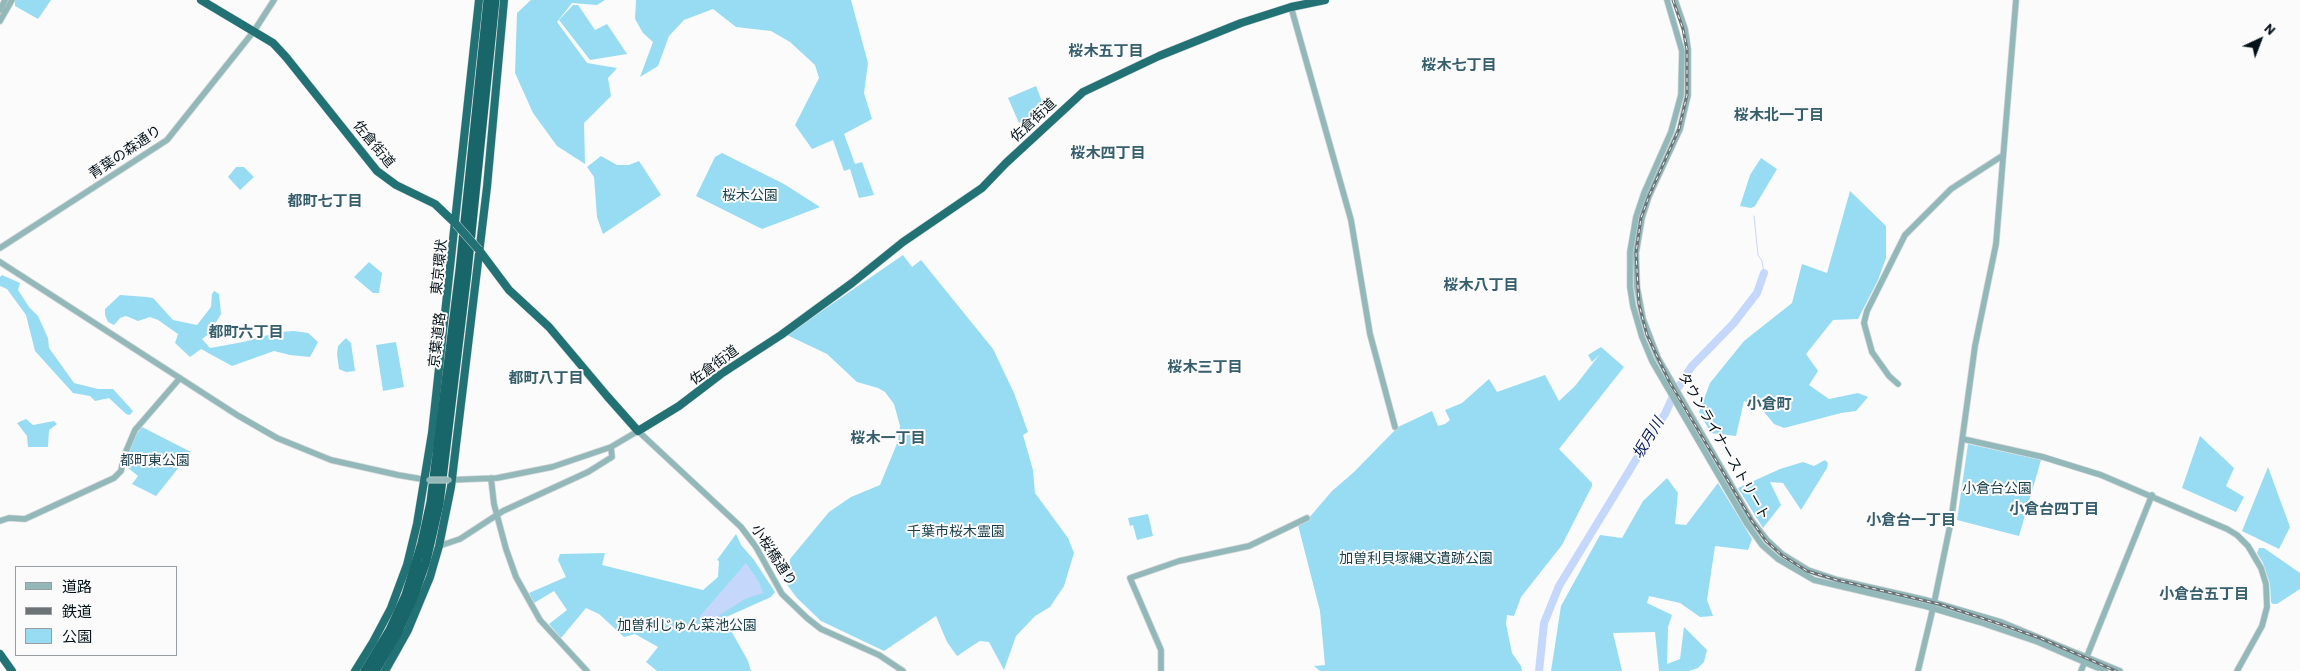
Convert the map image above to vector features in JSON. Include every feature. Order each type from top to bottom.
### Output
[{"type":"highway","name":"佐倉街道","points":[[201,0],[272,43],[286,57],[377,171],[396,185],[435,204],[456,224],[515,296],[549,327],[606,396],[638,431],[679,406],[721,374],[781,335],[904,242],[982,188],[1006,163],[1083,92],[1159,56],[1209,36],[1291,7],[1325,0]]},
{"type":"highway","name":"東京環状","points":[[355,671],[383,625],[400,585],[411,550],[427,480],[456,224],[457,181],[479,0]]},
{"type":"highway","name":"京葉道路","points":[[365,671],[390,630],[406,595],[422,543],[431,502],[460,270],[488,0]]},
{"type":"highway","name":"京葉道路","points":[[375,671],[397,634],[413,598],[426,561],[439,504],[486,104],[495,0]]},
{"type":"highway","points":[[385,671],[419,606],[439,546],[450,480],[477,274],[504,0]]},
{"type":"highway","points":[[477,274],[484,268],[493,269]]},
{"type":"highway","points":[[0,654],[12,671]]},
{"type":"street","points":[[0,10],[5,0]]},
{"type":"street","points":[[0,21],[12,0]]},
{"type":"street","name":"青葉の森通り","points":[[0,248],[168,140],[254,31],[274,0]]},
{"type":"street","name":"タウンライナーストリート","points":[[1667,0],[1678,31],[1682,51],[1682,96],[1671,132],[1644,193],[1636,217],[1630,252],[1630,287],[1633,306],[1642,337],[1732,494],[1746,524],[1762,545],[1792,568],[1824,584],[1934,605],[2120,671]]},
{"type":"street","name":"タウンライナーストリート","points":[[1655,359],[1639,304],[1636,254],[1645,208],[1680,129],[1688,95],[1688,49],[1675,0]]},
{"type":"street","points":[[1918,671],[1951,521],[1975,346],[1996,244],[2016,0]]},
{"type":"street","points":[[1291,7],[1351,220],[1370,334],[1395,427]]},
{"type":"street","points":[[1898,384],[1889,376],[1872,352],[1864,323],[1867,311],[1905,235],[1951,189],[2002,156]]},
{"type":"street","points":[[0,262],[259,428],[312,453],[356,466],[427,480],[491,478],[552,467],[611,447],[638,431]]},
{"type":"street","points":[[0,521],[9,518],[25,520],[114,478],[121,471],[124,456],[135,430],[180,378]]},
{"type":"street","name":"小桜橋通り","points":[[638,431],[741,527],[756,546],[782,594],[806,618],[821,629],[878,655],[903,671]]},
{"type":"street","points":[[1963,439],[2043,457],[2101,475],[2234,533],[2248,546],[2261,568],[2267,592],[2266,616],[2238,671]]},
{"type":"street","points":[[439,546],[460,539],[497,514],[588,472],[608,460],[613,454],[611,447]]},
{"type":"street","points":[[491,478],[497,514],[512,567],[533,608],[551,633],[588,671]]},
{"type":"street","points":[[2081,671],[2152,496]]},
{"type":"street","points":[[1161,671],[1161,650],[1130,578],[1179,561],[1249,546],[1307,518]]},
{"type":"street","name":"タウンライナーストリート","points":[[2086,659],[2105,671]]},
{"type":"green space","points":[[15,0],[51,0],[38,19],[15,6]]},
{"type":"green space","points":[[531,0],[605,0],[597,5],[572,3],[557,22],[587,63],[617,68],[608,78],[611,96],[584,123],[585,164],[557,146],[533,113],[515,73],[517,13]]},
{"type":"green space","points":[[636,0],[851,0],[868,63],[864,93],[872,119],[844,134],[855,164],[862,162],[874,195],[859,198],[850,169],[844,171],[833,140],[812,149],[795,125],[819,78],[815,65],[790,42],[771,31],[736,27],[713,9],[684,20],[669,36],[658,66],[640,77],[653,42],[643,33],[635,19]]},
{"type":"green space","points":[[573,5],[578,5],[595,30],[607,24],[627,54],[590,60],[559,20]]},
{"type":"green space","points":[[1036,86],[1045,109],[1019,123],[1008,98]]},
{"type":"green space","name":"桜木公園","points":[[722,153],[784,184],[820,207],[762,229],[696,196],[715,157]]},
{"type":"green space","points":[[601,156],[617,165],[629,165],[639,161],[661,195],[603,234],[597,217],[594,177],[587,167]]},
{"type":"green space","points":[[1761,158],[1777,169],[1755,206],[1751,208],[1740,206],[1750,175]]},
{"type":"green space","points":[[236,167],[244,167],[254,177],[240,190],[228,177]]},
{"type":"green space","points":[[1850,191],[1886,226],[1886,258],[1878,280],[1858,319],[1833,320],[1806,354],[1818,371],[1809,385],[1829,399],[1858,393],[1868,397],[1856,411],[1841,413],[1784,428],[1774,424],[1760,407],[1744,401],[1736,436],[1711,433],[1699,412],[1710,383],[1744,341],[1792,303],[1802,264],[1827,273]]},
{"type":"green space","name":"千葉市桜木霊園","points":[[903,255],[912,267],[921,260],[993,349],[1014,393],[1028,432],[1023,435],[1033,470],[1035,493],[1068,538],[1074,553],[1064,586],[1050,607],[1035,616],[1016,636],[1004,670],[989,642],[980,641],[957,656],[947,642],[936,616],[884,651],[821,621],[797,598],[782,578],[789,568],[790,559],[829,512],[851,497],[880,485],[898,441],[900,426],[894,404],[885,392],[857,382],[827,354],[787,335]]},
{"type":"green space","points":[[369,262],[382,273],[379,293],[373,293],[354,277]]},
{"type":"green space","points":[[2,275],[20,283],[18,290],[29,307],[38,316],[48,338],[49,348],[74,383],[98,389],[113,389],[133,411],[130,415],[126,414],[109,398],[95,401],[90,396],[73,393],[35,351],[26,315],[7,289],[0,286],[0,277]]},
{"type":"green space","points":[[214,291],[219,294],[221,314],[209,334],[202,339],[210,348],[243,342],[279,332],[294,331],[308,333],[318,342],[310,357],[274,351],[232,366],[201,349],[190,357],[175,343],[178,334],[158,320],[150,317],[138,321],[126,316],[120,318],[114,325],[108,322],[105,315],[105,309],[120,295],[147,297],[153,298],[173,320],[197,325],[211,307]]},
{"type":"green space","points":[[346,338],[351,343],[355,371],[346,372],[339,369],[338,346]]},
{"type":"green space","points":[[396,342],[404,387],[383,391],[376,345]]},
{"type":"green space","name":"加曽利貝塚縄文遺跡公園","points":[[1601,347],[1624,367],[1559,449],[1592,483],[1592,486],[1562,545],[1521,597],[1514,616],[1507,615],[1506,624],[1512,653],[1521,666],[1522,671],[1320,671],[1314,666],[1325,665],[1320,611],[1298,525],[1308,519],[1332,491],[1354,472],[1398,427],[1432,411],[1438,426],[1445,424],[1450,420],[1445,410],[1462,403],[1489,379],[1497,392],[1545,375],[1559,401],[1575,386],[1600,354],[1592,362],[1588,355]]},
{"type":"green space","points":[[26,419],[33,425],[54,421],[57,424],[49,430],[48,447],[28,447],[27,436],[17,423]]},
{"type":"green space","name":"都町東公園","points":[[142,427],[191,452],[156,496],[132,484],[138,476],[127,467],[127,457],[134,437]]},
{"type":"green space","points":[[2200,436],[2234,468],[2226,486],[2244,497],[2236,512],[2182,488]]},
{"type":"green space","name":"小倉台公園","points":[[1968,444],[2041,460],[2019,536],[1957,520]]},
{"type":"green space","points":[[1825,460],[1828,463],[1827,468],[1801,510],[1783,483],[1770,482],[1781,505],[1763,528],[1738,488],[1780,469],[1803,462],[1814,466]]},
{"type":"green space","points":[[2268,467],[2290,527],[2279,549],[2242,531]]},
{"type":"green space","points":[[1667,478],[1678,493],[1675,524],[1686,525],[1718,483],[1752,539],[1748,550],[1715,546],[1707,600],[1713,616],[1700,617],[1680,603],[1649,596],[1647,603],[1672,615],[1668,627],[1667,664],[1680,659],[1684,627],[1707,650],[1704,662],[1698,668],[1689,671],[1659,671],[1655,632],[1613,633],[1622,671],[1551,671],[1561,606],[1600,535],[1622,538],[1643,501]]},
{"type":"green space","points":[[1148,514],[1153,536],[1137,540],[1133,525],[1130,526],[1128,518]]},
{"type":"green space","name":"加曽利じゅん菜池公園","points":[[736,534],[741,545],[754,560],[775,592],[771,597],[724,618],[748,661],[751,671],[657,671],[646,662],[658,647],[635,634],[624,637],[599,614],[586,608],[561,638],[549,624],[567,610],[554,591],[534,603],[529,593],[566,577],[558,560],[560,554],[605,553],[602,565],[703,590],[718,577],[719,561],[717,560]]},
{"type":"green space","points":[[2259,548],[2264,548],[2300,573],[2300,589],[2277,604],[2271,602],[2270,584],[2263,563],[2257,553]]},
{"type":"shaded area","points":[[746,563],[759,582],[763,593],[745,599],[715,618],[701,619],[700,616]]},
{"type":"waterway","name":"坂月川","points":[[1754,216],[1758,255],[1762,261],[1764,273]]},
{"type":"waterway","name":"坂月川","points":[[1539,671],[1544,623],[1559,586],[1646,441],[1665,414],[1674,394],[1692,366],[1733,324],[1757,293],[1764,273]]},
{"type":"railway","points":[[1673,0],[1683,29],[1687,49],[1687,95],[1679,129],[1641,218],[1636,253],[1639,304],[1647,335],[1669,381],[1752,521],[1766,541],[1783,556],[1807,571],[1939,604],[2040,638],[2116,671]]},
{"type":"district","name":"桜木五丁目","points":[[1106,51]]},
{"type":"district","name":"桜木七丁目","points":[[1459,65]]},
{"type":"district","name":"桜木北一丁目","points":[[1779,115]]},
{"type":"district","name":"桜木四丁目","points":[[1108,153]]},
{"type":"district","name":"都町七丁目","points":[[325,201]]},
{"type":"district","name":"桜木八丁目","points":[[1481,285]]},
{"type":"district","name":"都町六丁目","points":[[246,332]]},
{"type":"district","name":"桜木三丁目","points":[[1205,367]]},
{"type":"district","name":"都町八丁目","points":[[546,378]]},
{"type":"district","name":"小倉町","points":[[1769,404]]},
{"type":"district","name":"桜木一丁目","points":[[888,438]]},
{"type":"district","name":"小倉台四丁目","points":[[2054,509]]},
{"type":"district","name":"小倉台一丁目","points":[[1911,520]]},
{"type":"district","name":"小倉台五丁目","points":[[2204,594]]}]
